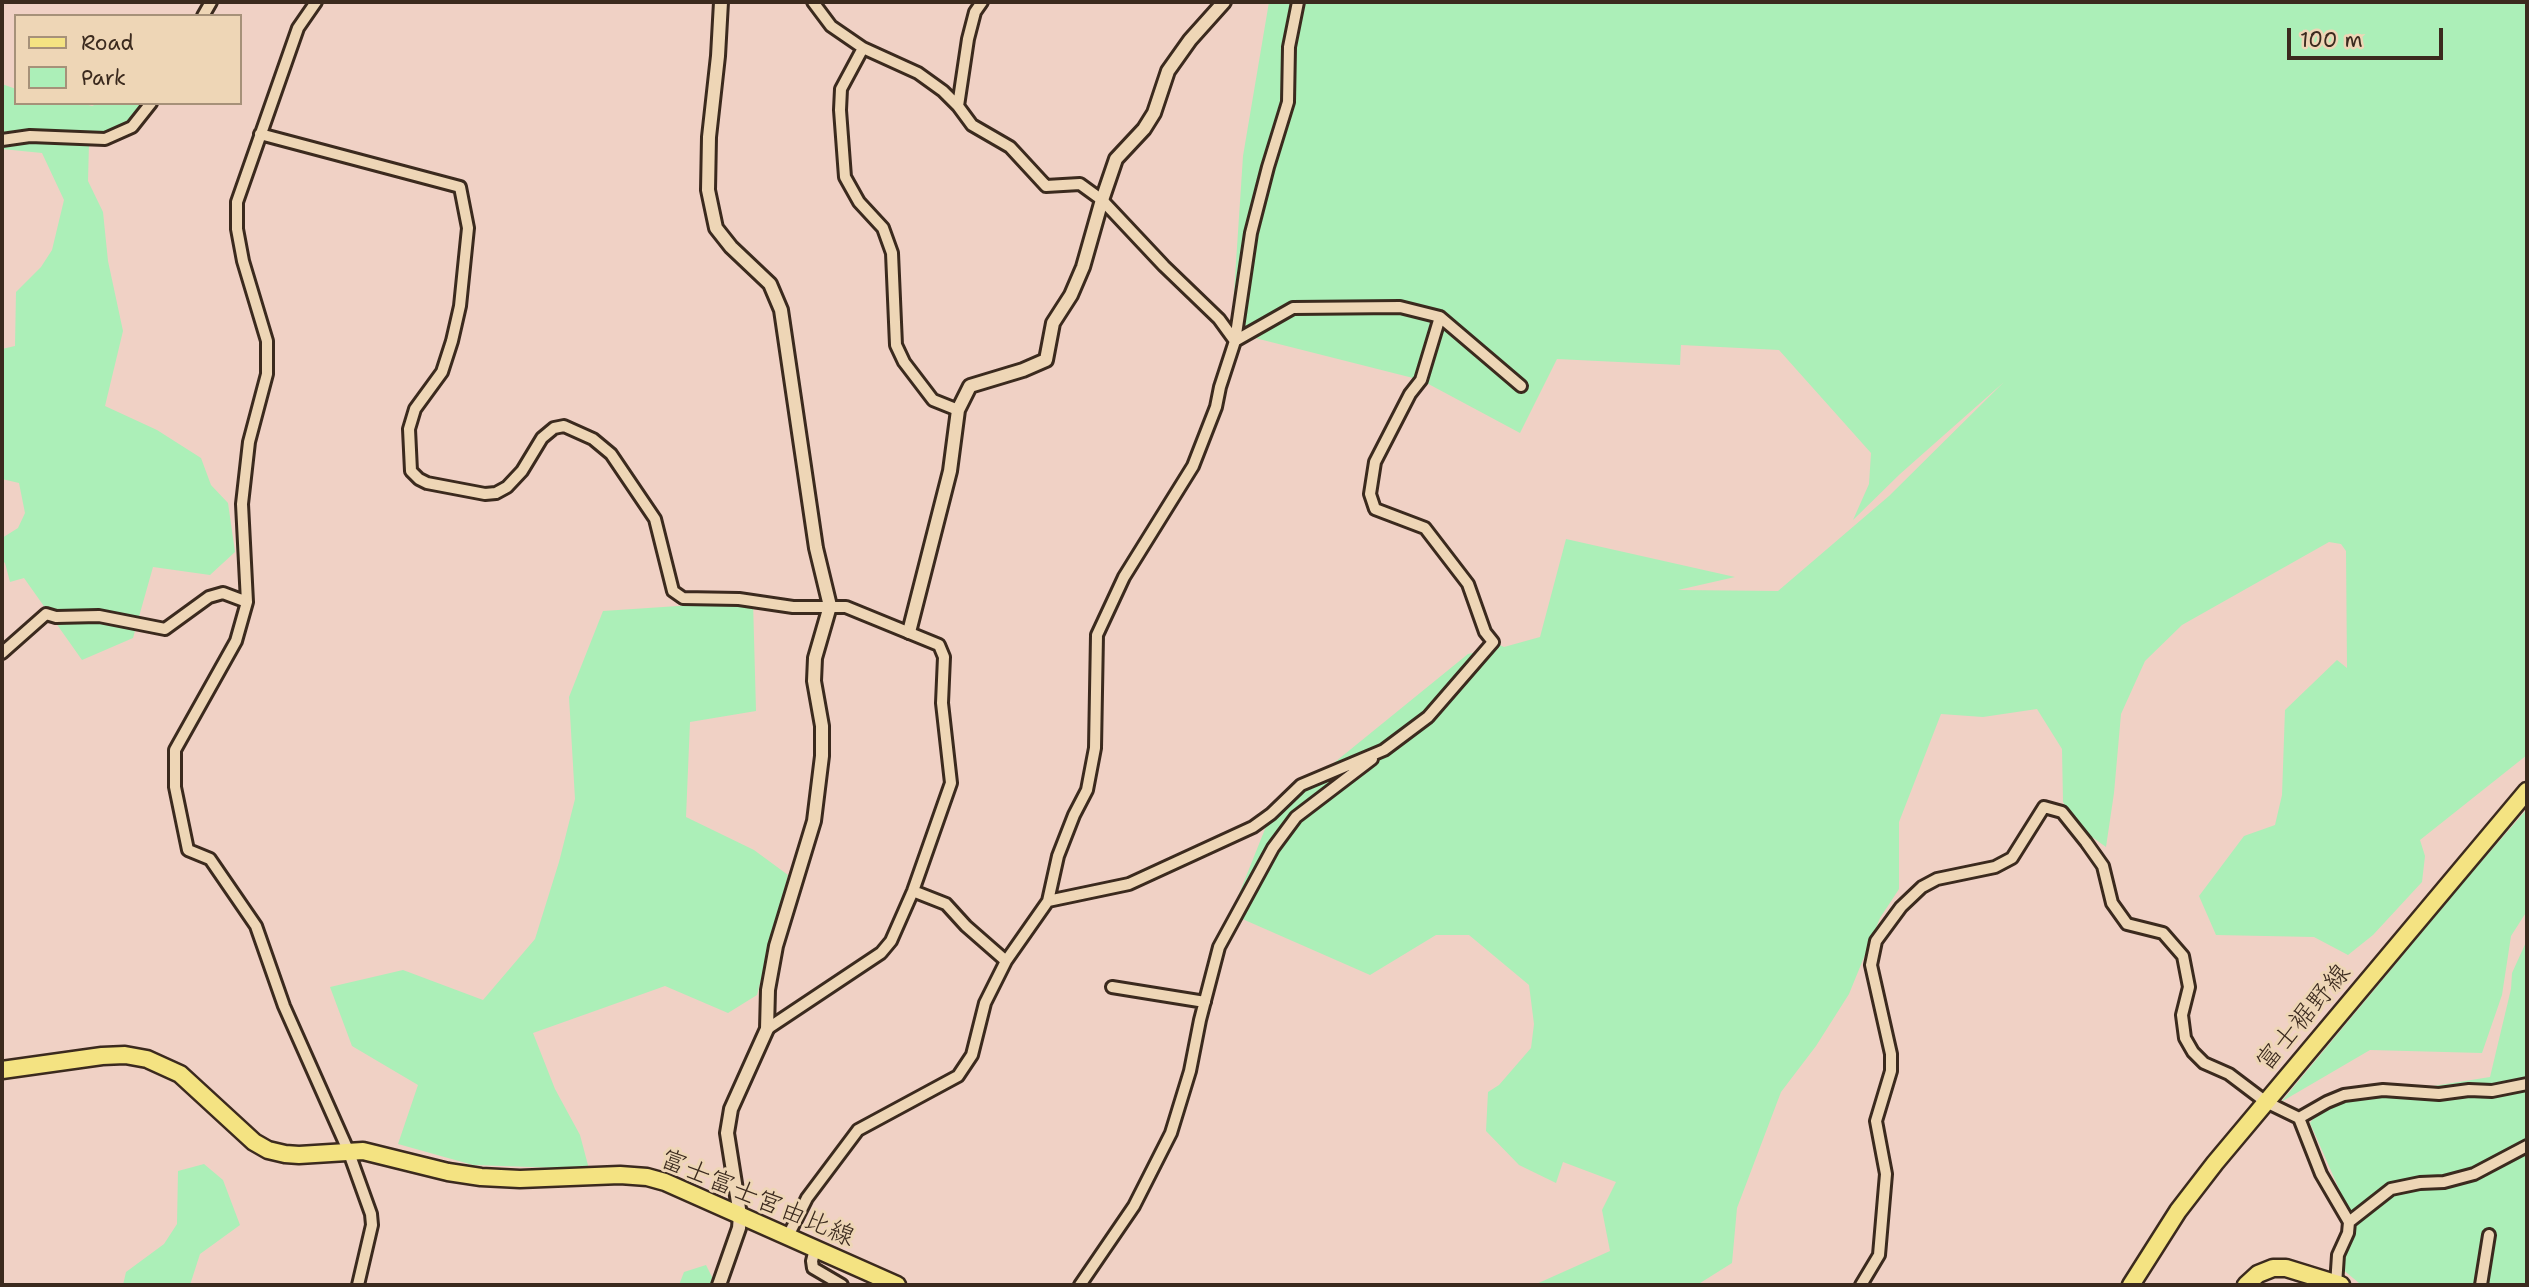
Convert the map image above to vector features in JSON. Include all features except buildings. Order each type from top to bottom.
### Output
[{"type":"main road","name":"富士裾野線","points":[[2131,1285],[2178,1211],[2527,791]]},
{"type":"main road","name":"富士富士宮由比線","points":[[2,1066],[102,1056],[125,1055],[147,1059],[180,1074],[254,1142],[268,1150],[299,1156],[348,1150],[363,1151],[448,1172],[481,1177],[647,1177],[665,1182],[897,1285]]},
{"type":"main road","points":[[2246,1285],[2258,1274],[2273,1268],[2286,1268],[2338,1285]]},
{"type":"street","points":[[316,2],[298,28],[237,202],[237,229],[243,261],[267,341],[267,373],[250,442],[242,503],[247,602],[236,641],[175,750],[175,787],[188,850],[210,859],[256,926],[284,1006],[348,1150],[371,1214],[372,1225],[358,1285]]},
{"type":"street","points":[[719,1285],[739,1228],[740,1215],[727,1133],[731,1109],[767,1029],[768,990],[776,946],[814,821],[822,756],[822,736],[814,681],[815,658],[830,606],[816,548],[781,310],[770,284],[731,247],[716,228],[708,190],[709,137],[721,2]]},
{"type":"street","points":[[813,2],[831,26],[863,48],[918,73],[943,90],[972,125],[1010,147],[1046,186],[1080,184],[1101,200],[1219,319],[1235,341]]},
{"type":"street","points":[[958,106],[968,39],[975,12],[982,2]]},
{"type":"street","points":[[909,632],[950,471],[958,410],[970,386],[1046,360],[1053,323],[1071,295],[1083,267],[1101,200],[1116,159],[1144,129],[1154,113],[1168,71],[1189,40],[1224,2]]},
{"type":"street","points":[[788,1236],[807,1198],[858,1130],[958,1076],[972,1055],[985,1003],[1006,961],[1048,901],[1058,856],[1074,814],[1087,790],[1095,748],[1097,635],[1124,577],[1193,466],[1216,408],[1235,341],[1251,233],[1289,102],[1289,47],[1298,2]]},
{"type":"street","points":[[863,48],[841,89],[845,177],[859,202],[883,229],[892,253],[896,345],[904,362],[933,400],[958,410]]},
{"type":"street","points":[[2,140],[30,136],[105,139],[132,127],[149,105]]},
{"type":"street","points":[[260,134],[460,187],[468,228],[457,317],[442,372],[415,409],[409,429],[411,471],[418,479],[485,494],[496,493],[507,487],[522,471],[542,438],[554,428],[564,426],[593,439],[611,454],[655,519],[673,591],[682,598],[739,599],[793,607],[846,607],[939,646],[944,657],[942,703],[951,783],[913,891],[891,942],[881,953],[767,1029]]},
{"type":"street","points":[[1235,341],[1293,308],[1401,307],[1440,317],[1521,386]]},
{"type":"street","points":[[1080,1285],[1134,1206],[1171,1133],[1190,1071],[1219,947],[1273,848],[1296,817],[1428,717],[1493,642],[1485,632],[1468,584],[1425,528],[1375,509],[1370,494],[1375,462],[1410,394],[1421,380],[1440,317]]},
{"type":"street","points":[[2,653],[46,614],[55,617],[99,616],[164,629],[209,597],[223,593],[247,602]]},
{"type":"street","points":[[1048,901],[1129,884],[1253,827],[1301,785],[1384,750]]},
{"type":"street","points":[[1861,1285],[1879,1255],[1886,1174],[1875,1121],[1891,1071],[1891,1054],[1871,965],[1876,942],[1900,907],[1922,887],[1937,879],[1995,867],[2012,858],[2044,807],[2062,812],[2086,842],[2103,866],[2112,903],[2127,924],[2163,933],[2183,956],[2189,987],[2182,1015],[2185,1038],[2193,1052],[2204,1063],[2229,1074],[2266,1102],[2299,1118],[2321,1174],[2349,1222],[2348,1233],[2338,1255],[2338,1285]]},
{"type":"street","points":[[913,891],[946,904],[966,926],[1006,961]]},
{"type":"street","points":[[1112,987],[1205,1002]]},
{"type":"street","points":[[2299,1118],[2344,1096],[2383,1090],[2439,1094],[2469,1090],[2492,1091],[2527,1084]]},
{"type":"street","points":[[2349,1222],[2391,1189],[2420,1183],[2444,1182],[2474,1174],[2527,1146]]},
{"type":"street","points":[[2481,1285],[2489,1235]]},
{"type":"street","points":[[815,1249],[813,1268],[842,1285]]},
{"type":"green space","points":[[1269,2],[2527,2],[2527,755],[2420,840],[2425,856],[2422,882],[2373,935],[2348,955],[2314,937],[2216,935],[2199,896],[2244,836],[2275,825],[2282,795],[2285,710],[2337,660],[2347,668],[2346,551],[2341,544],[2329,542],[2182,625],[2145,661],[2121,714],[2106,847],[2078,827],[2063,802],[2062,749],[2037,709],[1983,717],[1941,714],[1899,822],[1899,889],[1880,918],[1849,994],[1816,1046],[1781,1092],[1737,1208],[1732,1263],[1697,1285],[1534,1285],[1610,1251],[1602,1210],[1616,1182],[1563,1162],[1556,1183],[1519,1165],[1486,1131],[1488,1092],[1499,1085],[1531,1048],[1534,1024],[1529,985],[1469,935],[1436,935],[1370,975],[1231,914],[1271,814],[1468,654],[1483,651],[1493,642],[1504,647],[1540,637],[1566,539],[1735,577],[1678,590],[1778,591],[1889,496],[2004,382],[1900,474],[1853,520],[1869,484],[1871,453],[1779,350],[1681,345],[1680,365],[1557,359],[1520,433],[1421,380],[1251,337],[1235,341],[1232,323],[1243,156]]},
{"type":"green space","points":[[2,84],[14,88],[14,105],[140,105],[148,109],[89,143],[88,181],[103,212],[108,261],[123,331],[105,406],[157,430],[201,458],[211,485],[228,503],[235,552],[210,575],[153,567],[133,638],[82,660],[24,578],[10,582],[2,560],[2,538],[18,528],[25,513],[19,483],[2,479],[2,349],[15,346],[16,292],[41,267],[52,250],[64,200],[42,153],[2,149]]},
{"type":"green space","points":[[753,601],[756,711],[690,722],[686,817],[754,850],[788,875],[757,995],[728,1013],[665,986],[533,1033],[555,1089],[580,1135],[589,1169],[473,1165],[398,1144],[418,1085],[352,1046],[330,987],[403,970],[483,1000],[535,939],[559,862],[575,799],[569,697],[603,611]]},
{"type":"green space","points":[[2527,809],[2527,911],[2511,936],[2502,995],[2482,1053],[2370,1050],[2281,1102],[2468,877]]},
{"type":"green space","points":[[2527,940],[2527,1285],[2359,1283],[2341,1268],[2354,1223],[2310,1123],[2318,1112],[2358,1098],[2490,1077],[2511,989],[2512,973]]},
{"type":"green space","points":[[204,1164],[223,1180],[240,1225],[200,1254],[190,1285],[123,1285],[126,1272],[164,1244],[177,1224],[178,1171]]},
{"type":"green space","points":[[706,1265],[714,1281],[712,1285],[679,1285],[684,1272]]}]
